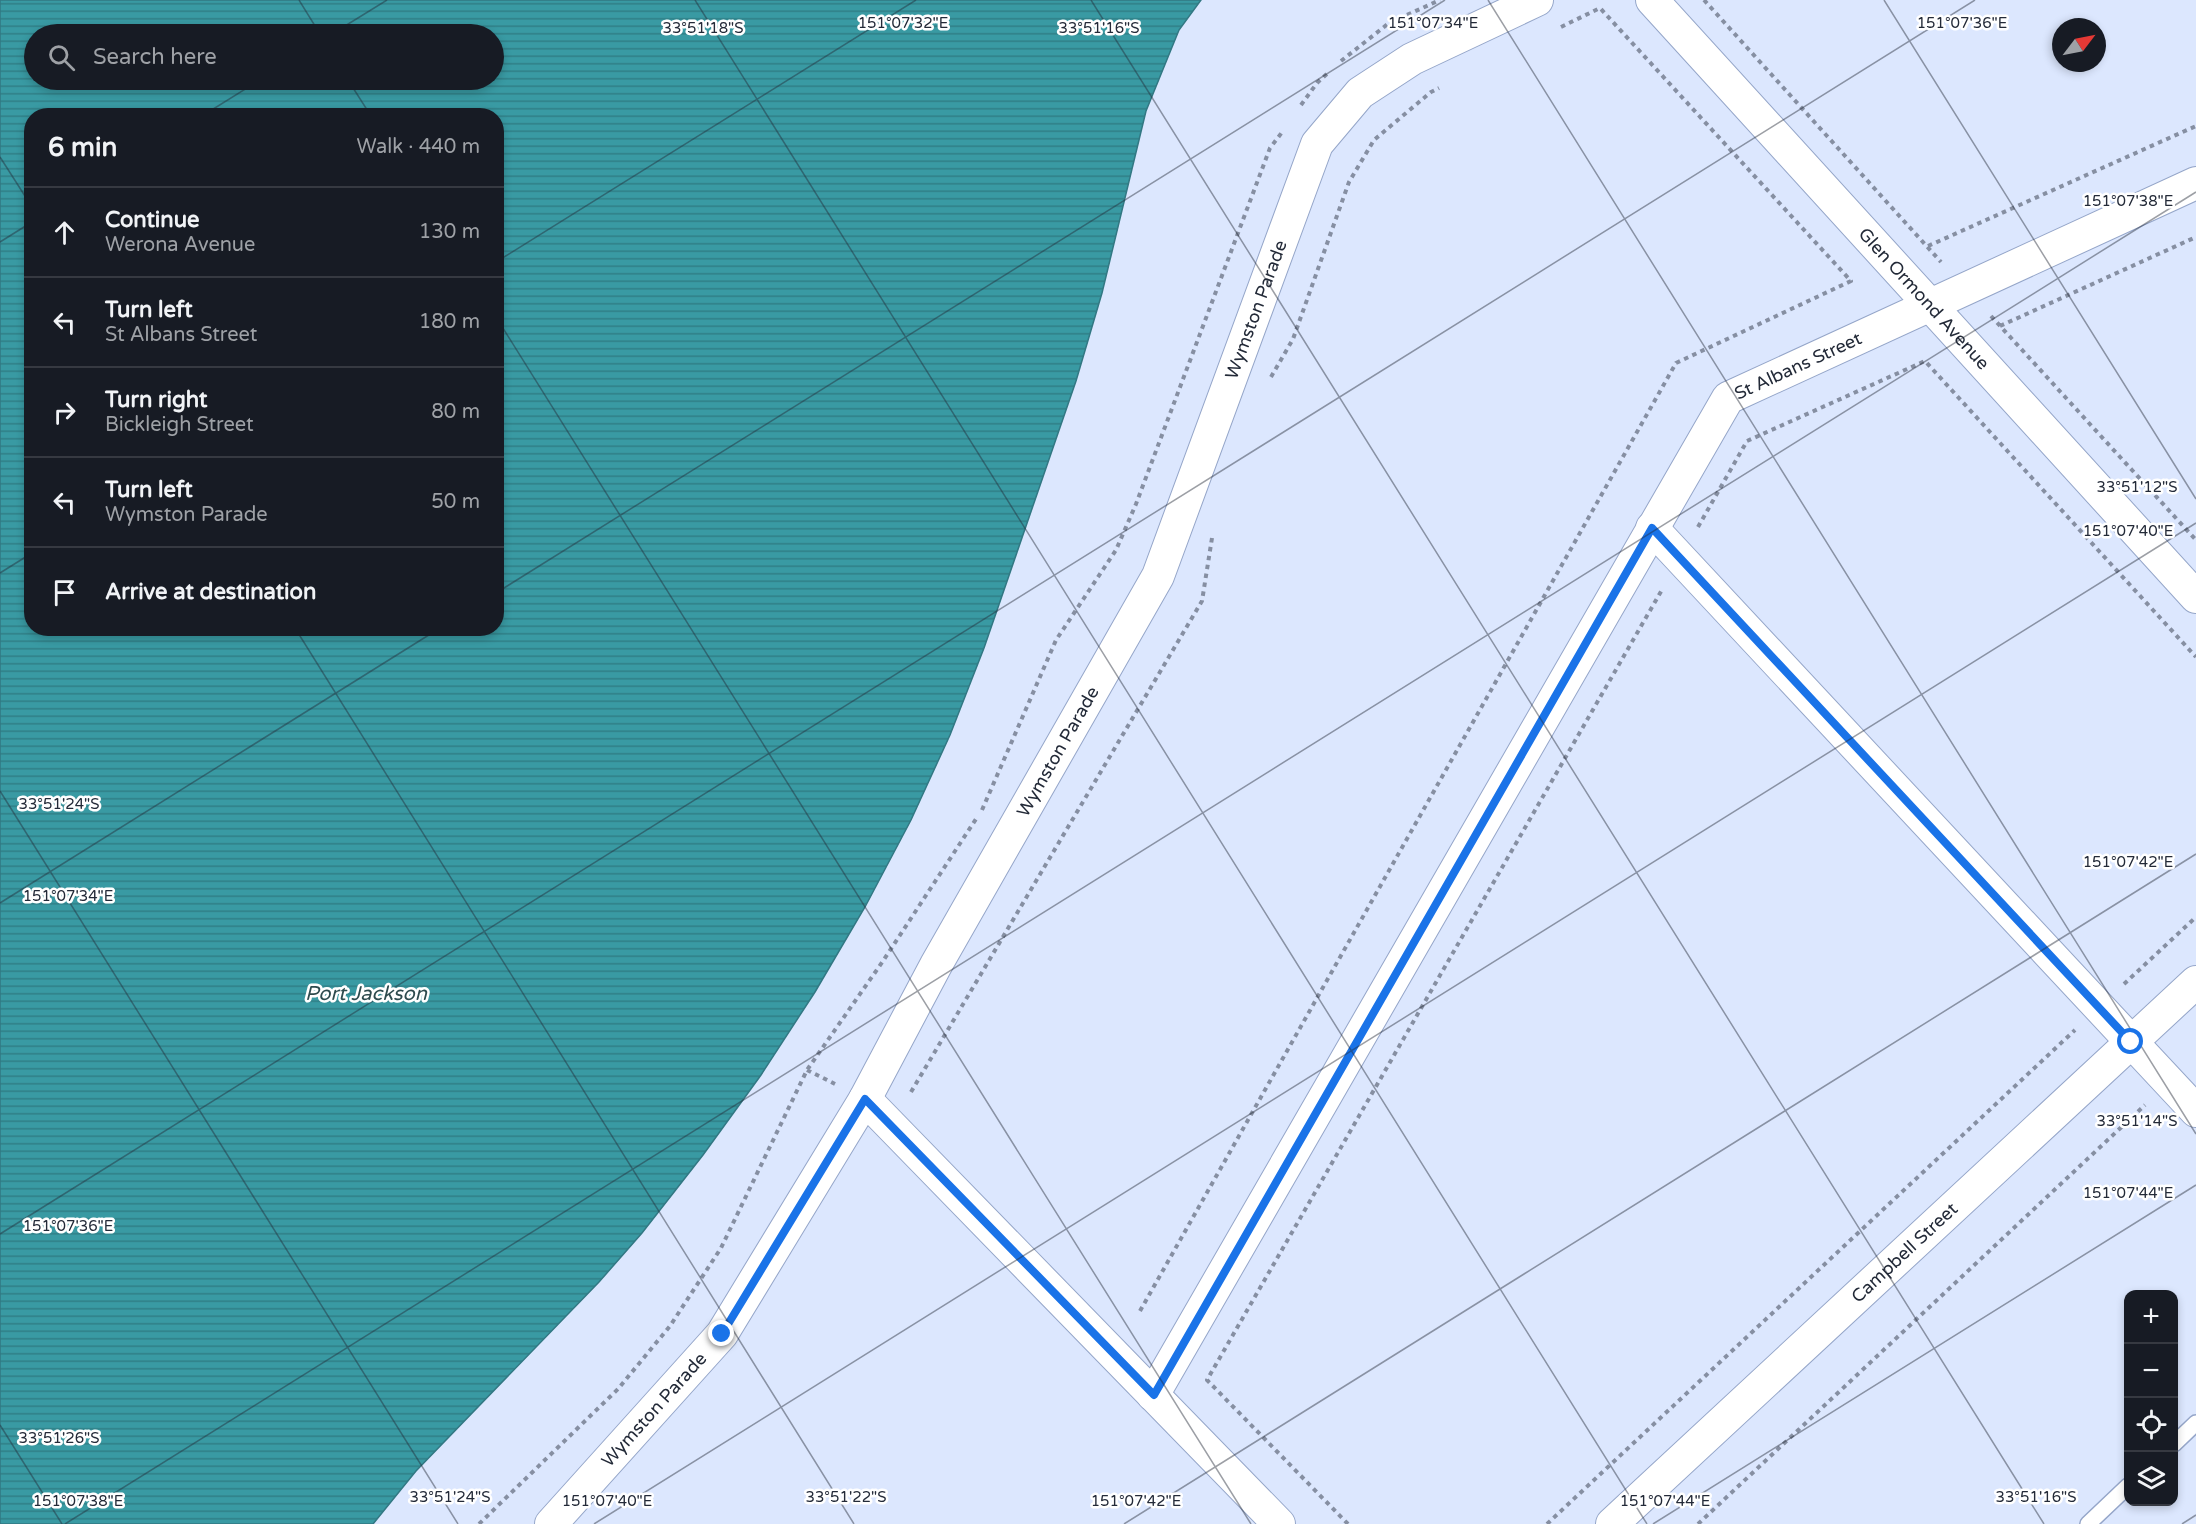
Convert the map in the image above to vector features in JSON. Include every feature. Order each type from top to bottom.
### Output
[{"type":"street","name":"Wymston Parade","points":[[551,1524],[722,1334],[865,1099],[936,965],[1158,576],[1317,144],[1360,93],[1395,70],[1412,59],[1537,0]]},
{"type":"street","name":"Glen Ormond Avenue","points":[[1652,0],[2196,597]]},
{"type":"street","name":"St Albans Street","points":[[1154,1395],[1728,398],[2196,183]]},
{"type":"street","points":[[1652,528],[2196,1111]]},
{"type":"street","name":"Campbell Street","points":[[1612,1524],[2196,982]]},
{"type":"street","points":[[865,1099],[1279,1524]]},
{"type":"lane","points":[[2178,1440],[2196,1423]]},
{"type":"lane","points":[[2088,1524],[2124,1490]]},
{"type":"path","points":[[1297,111],[1317,83],[1357,47],[1389,23],[1440,0]]},
{"type":"path","points":[[1140,1311],[1676,363],[1851,281],[1600,8],[1558,29]]},
{"type":"path","points":[[1269,379],[1293,339],[1349,182],[1374,140],[1431,92],[1441,87]]},
{"type":"path","points":[[1928,246],[2196,126]]},
{"type":"path","points":[[480,1524],[618,1389],[670,1326],[722,1248],[807,1070],[883,961],[981,812],[1056,640],[1116,550],[1136,504],[1270,148],[1283,130]]},
{"type":"path","points":[[2000,326],[2196,237]]},
{"type":"path","points":[[1347,1524],[1207,1380],[1748,441],[1925,361],[2196,657]]},
{"type":"path","points":[[911,1093],[1202,601],[1212,533]]},
{"type":"path","points":[[1548,1524],[2196,917]]},
{"type":"path","points":[[1698,1524],[2169,1082]]},
{"type":"water","name":"Port Jackson","points":[[0,0],[1201,0],[1179,30],[1146,111],[1102,293],[1076,381],[984,648],[950,735],[911,820],[865,907],[815,992],[761,1075],[642,1233],[599,1282],[416,1471],[373,1524],[0,1524]]},
{"type":"route","points":[[722,1334],[865,1099],[1154,1395],[1652,528],[2131,1042]]}]
